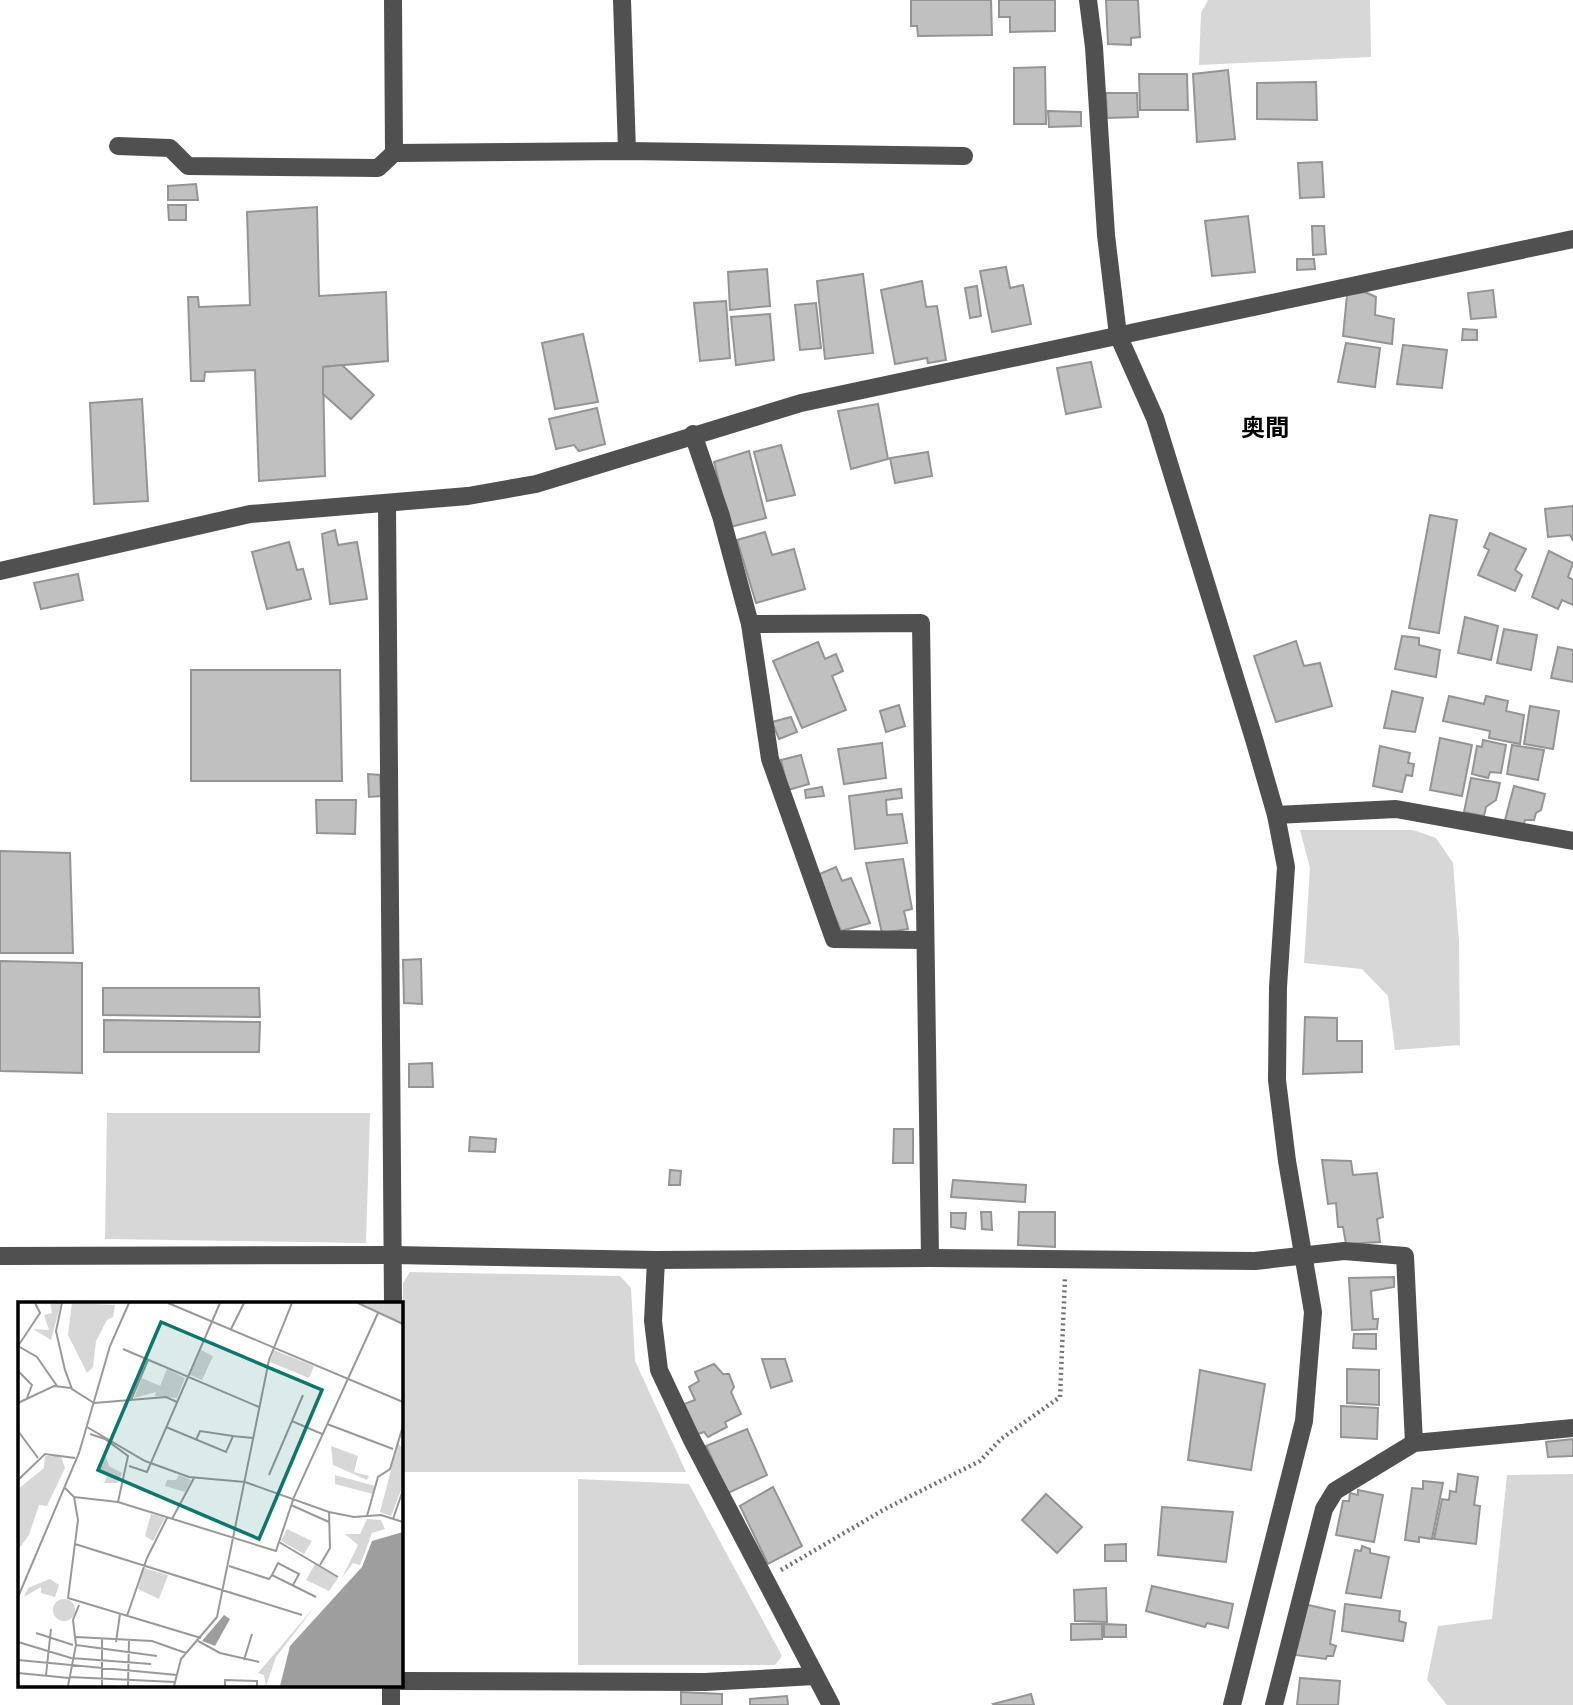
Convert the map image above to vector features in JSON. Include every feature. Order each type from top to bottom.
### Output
[{"type":"street","points":[[393,0],[394,153]]},
{"type":"street","points":[[622,0],[627,151]]},
{"type":"street","points":[[1088,0],[1094,47],[1106,235],[1118,335],[1155,418],[1276,815],[1286,867],[1278,987],[1277,1080],[1302,1255],[1313,1312],[1304,1421],[1232,1705]]},
{"type":"street","points":[[118,146],[170,148],[188,166],[378,168],[394,153],[627,151],[964,156]]},
{"type":"street","points":[[0,571],[250,514],[468,496],[536,484],[693,434],[801,404],[1573,239]]},
{"type":"street","points":[[693,434],[722,516],[750,624],[770,759],[834,939],[924,940]]},
{"type":"street","points":[[387,503],[393,1302]]},
{"type":"street","points":[[750,624],[920,623],[929,1258]]},
{"type":"street","points":[[1276,815],[1396,809],[1573,841]]},
{"type":"street","points":[[0,1256],[393,1255],[656,1260],[929,1258],[1255,1261],[1344,1251],[1405,1256],[1414,1443]]},
{"type":"street","points":[[656,1260],[653,1321],[659,1370],[691,1438],[831,1705]]},
{"type":"street","points":[[1273,1705],[1324,1509],[1335,1492],[1414,1443],[1573,1428]]},
{"type":"street","points":[[402,1681],[705,1682],[814,1676]]},
{"type":"path","points":[[765,1579],[885,1509],[980,1461],[1001,1439],[1060,1397],[1066,1259]]},
{"type":"shaded area","points":[[1208,0],[1370,0],[1371,57],[1199,65],[1201,13]]},
{"type":"shaded area","points":[[1300,830],[1413,830],[1436,838],[1453,863],[1459,941],[1460,1045],[1395,1050],[1388,996],[1362,969],[1304,963],[1310,868]]},
{"type":"shaded area","points":[[107,1113],[370,1113],[366,1243],[105,1239]]},
{"type":"shaded area","points":[[410,1272],[620,1276],[631,1288],[635,1361],[686,1472],[404,1472],[403,1283]]},
{"type":"shaded area","points":[[1573,1474],[1573,1705],[1447,1705],[1427,1680],[1438,1626],[1492,1619],[1507,1475]]},
{"type":"shaded area","points":[[578,1479],[689,1484],[782,1656],[775,1665],[578,1665]]},
{"type":"building","points":[[911,0],[991,0],[992,35],[918,36],[917,26],[911,26]]},
{"type":"building","points":[[999,0],[1055,0],[1055,31],[1010,32],[1010,17],[999,17]]},
{"type":"building","points":[[1106,0],[1138,0],[1140,37],[1131,38],[1131,45],[1108,44]]},
{"type":"building","points":[[1045,67],[1046,124],[1014,124],[1014,68]]},
{"type":"building","points":[[1228,70],[1235,139],[1197,142],[1193,74]]},
{"type":"building","points":[[1139,74],[1187,74],[1188,110],[1140,110]]},
{"type":"building","points":[[1316,82],[1317,120],[1257,119],[1257,83]]},
{"type":"building","points":[[1106,93],[1137,93],[1138,117],[1107,118]]},
{"type":"building","points":[[1048,111],[1081,112],[1081,126],[1049,127]]},
{"type":"building","points":[[1322,162],[1324,197],[1300,198],[1298,163]]},
{"type":"building","points":[[196,184],[198,200],[168,200],[168,186]]},
{"type":"building","points":[[168,205],[186,205],[186,220],[169,220]]},
{"type":"building","points":[[317,207],[319,296],[386,292],[388,361],[323,367],[325,476],[259,481],[255,370],[205,372],[204,381],[191,381],[188,297],[198,297],[199,307],[250,305],[247,212]]},
{"type":"building","points":[[1248,216],[1255,272],[1212,276],[1205,221]]},
{"type":"building","points":[[1312,226],[1324,226],[1326,254],[1313,255]]},
{"type":"building","points":[[1297,259],[1314,259],[1315,269],[1297,270]]},
{"type":"building","points":[[1006,267],[1010,288],[1023,285],[1031,324],[992,332],[980,271]]},
{"type":"building","points":[[767,269],[770,306],[730,310],[728,272]]},
{"type":"building","points":[[863,274],[873,353],[825,359],[817,281]]},
{"type":"building","points":[[922,281],[926,307],[937,306],[946,360],[928,363],[927,358],[895,364],[881,290]]},
{"type":"building","points":[[977,286],[981,316],[970,318],[965,288]]},
{"type":"building","points":[[1493,290],[1496,317],[1471,319],[1468,293]]},
{"type":"building","points":[[1365,292],[1376,297],[1375,315],[1394,319],[1392,344],[1343,336],[1347,295]]},
{"type":"building","points":[[726,301],[730,358],[700,361],[694,303]]},
{"type":"building","points":[[816,303],[821,348],[800,350],[795,305]]},
{"type":"building","points":[[770,314],[774,360],[736,365],[731,317]]},
{"type":"building","points":[[1463,329],[1477,330],[1477,340],[1462,340]]},
{"type":"building","points":[[583,334],[598,402],[555,409],[542,343]]},
{"type":"building","points":[[1346,343],[1380,348],[1375,387],[1338,382]]},
{"type":"building","points":[[1403,345],[1447,350],[1442,388],[1397,384]]},
{"type":"building","points":[[1091,362],[1101,407],[1066,414],[1057,368]]},
{"type":"building","points":[[342,365],[374,395],[351,419],[323,394],[323,367]]},
{"type":"building","points":[[142,399],[148,501],[94,504],[90,403]]},
{"type":"building","points":[[878,404],[888,459],[851,469],[838,411]]},
{"type":"building","points":[[597,408],[605,444],[579,451],[574,445],[556,449],[549,419]]},
{"type":"building","points":[[781,445],[795,495],[767,501],[754,452]]},
{"type":"building","points":[[749,451],[766,518],[730,527],[714,462]]},
{"type":"building","points":[[928,452],[932,476],[895,483],[890,458]]},
{"type":"building","points":[[1573,506],[1573,541],[1570,535],[1548,537],[1545,509]]},
{"type":"building","points":[[1430,515],[1457,520],[1439,633],[1409,628]]},
{"type":"building","points":[[335,530],[338,545],[357,542],[367,599],[330,604],[322,534]]},
{"type":"building","points":[[765,532],[772,555],[794,549],[805,589],[756,603],[737,540]]},
{"type":"building","points":[[1490,533],[1526,549],[1515,570],[1522,575],[1515,591],[1478,575],[1489,550],[1484,547]]},
{"type":"building","points":[[289,542],[297,570],[303,569],[311,599],[267,609],[252,552]]},
{"type":"building","points":[[1549,551],[1573,563],[1568,577],[1573,580],[1573,605],[1562,600],[1558,609],[1532,597]]},
{"type":"building","points":[[78,574],[83,600],[41,609],[34,583]]},
{"type":"building","points":[[1465,617],[1498,626],[1491,660],[1458,653]]},
{"type":"building","points":[[1504,629],[1537,635],[1531,670],[1497,663]]},
{"type":"building","points":[[1402,636],[1419,638],[1419,645],[1440,650],[1436,677],[1395,669]]},
{"type":"building","points":[[1296,641],[1304,666],[1320,663],[1332,706],[1276,722],[1254,656]]},
{"type":"building","points":[[818,642],[825,659],[836,654],[843,671],[832,676],[846,710],[802,728],[773,661]]},
{"type":"building","points":[[1558,647],[1573,650],[1573,682],[1551,678]]},
{"type":"building","points":[[191,670],[340,670],[342,781],[191,781]]},
{"type":"building","points":[[1392,691],[1423,698],[1415,732],[1384,728]]},
{"type":"building","points":[[1449,696],[1484,704],[1486,696],[1508,701],[1506,711],[1524,715],[1520,744],[1489,738],[1490,731],[1443,721]]},
{"type":"building","points":[[899,705],[905,726],[886,732],[880,711]]},
{"type":"building","points":[[1530,706],[1559,711],[1553,749],[1524,744]]},
{"type":"building","points":[[791,717],[797,732],[779,739],[772,722]]},
{"type":"building","points":[[1440,738],[1472,745],[1462,796],[1430,790]]},
{"type":"building","points":[[1483,740],[1506,745],[1501,773],[1490,772],[1488,778],[1472,774],[1477,746],[1482,747]]},
{"type":"building","points":[[882,743],[886,778],[844,784],[838,749]]},
{"type":"building","points":[[1512,745],[1544,750],[1538,780],[1507,774]]},
{"type":"building","points":[[1380,746],[1410,753],[1408,763],[1414,764],[1412,776],[1406,775],[1402,792],[1373,786]]},
{"type":"building","points":[[801,755],[809,784],[788,790],[781,760]]},
{"type":"building","points":[[368,774],[380,775],[381,796],[369,797]]},
{"type":"building","points":[[1471,778],[1500,783],[1496,800],[1486,807],[1484,816],[1464,812]]},
{"type":"building","points":[[1514,786],[1545,794],[1541,810],[1536,813],[1534,820],[1525,820],[1523,828],[1504,824]]},
{"type":"building","points":[[822,787],[824,796],[806,798],[805,790]]},
{"type":"building","points":[[901,789],[902,798],[886,800],[887,815],[902,814],[907,843],[855,849],[849,796]]},
{"type":"building","points":[[316,800],[356,800],[355,834],[317,833]]},
{"type":"building","points":[[0,851],[70,853],[73,953],[0,953]]},
{"type":"building","points":[[903,859],[912,909],[904,911],[908,929],[882,933],[866,863]]},
{"type":"building","points":[[836,867],[842,881],[851,878],[870,923],[841,931],[817,875]]},
{"type":"building","points":[[421,959],[422,1004],[404,1003],[403,960]]},
{"type":"building","points":[[0,961],[82,963],[82,1073],[0,1071]]},
{"type":"building","points":[[103,988],[259,988],[260,1017],[103,1015]]},
{"type":"building","points":[[1305,1017],[1337,1018],[1337,1041],[1362,1041],[1362,1072],[1303,1074]]},
{"type":"building","points":[[104,1020],[260,1022],[259,1052],[104,1052]]},
{"type":"building","points":[[432,1063],[433,1087],[409,1087],[409,1064]]},
{"type":"building","points":[[894,1129],[913,1129],[913,1163],[893,1163]]},
{"type":"building","points":[[470,1137],[496,1139],[495,1152],[469,1151]]},
{"type":"building","points":[[1322,1160],[1351,1161],[1353,1175],[1377,1173],[1383,1217],[1377,1219],[1380,1242],[1346,1244],[1343,1227],[1338,1227],[1336,1203],[1328,1204]]},
{"type":"building","points":[[670,1170],[681,1171],[680,1185],[669,1185]]},
{"type":"building","points":[[953,1180],[1026,1185],[1025,1202],[951,1197]]},
{"type":"building","points":[[981,1212],[991,1212],[992,1230],[982,1229]]},
{"type":"building","points":[[1019,1212],[1055,1212],[1055,1247],[1018,1245]]},
{"type":"building","points":[[951,1213],[966,1213],[965,1229],[951,1227]]},
{"type":"building","points":[[1394,1277],[1394,1287],[1371,1291],[1373,1319],[1378,1319],[1377,1329],[1352,1330],[1349,1278]]},
{"type":"building","points":[[1354,1334],[1376,1334],[1376,1349],[1353,1348]]},
{"type":"building","points":[[762,1359],[785,1359],[792,1381],[771,1388]]},
{"type":"building","points":[[714,1364],[723,1374],[729,1374],[734,1387],[731,1392],[741,1414],[725,1422],[727,1427],[708,1437],[704,1432],[698,1434],[684,1404],[695,1400],[689,1387],[699,1381],[695,1372]]},
{"type":"building","points":[[1347,1369],[1379,1370],[1379,1405],[1347,1403]]},
{"type":"building","points":[[1200,1370],[1265,1384],[1251,1470],[1188,1460]]},
{"type":"building","points":[[1341,1406],[1378,1408],[1377,1439],[1341,1437]]},
{"type":"building","points":[[747,1429],[767,1475],[728,1493],[706,1446]]},
{"type":"building","points":[[1573,1439],[1573,1456],[1548,1457],[1546,1442]]},
{"type":"building","points":[[1458,1474],[1478,1477],[1474,1505],[1480,1506],[1476,1544],[1434,1539],[1442,1499],[1449,1500],[1450,1491],[1456,1492]]},
{"type":"building","points":[[1423,1481],[1443,1483],[1432,1539],[1419,1537],[1419,1542],[1405,1540],[1412,1488],[1423,1489]]},
{"type":"building","points":[[773,1487],[802,1546],[768,1564],[740,1506]]},
{"type":"building","points":[[1358,1490],[1383,1495],[1374,1542],[1336,1535],[1343,1501],[1349,1501],[1350,1493],[1358,1495]]},
{"type":"building","points":[[1046,1494],[1082,1527],[1057,1553],[1022,1520]]},
{"type":"building","points":[[1162,1507],[1233,1512],[1226,1562],[1158,1555]]},
{"type":"building","points":[[1126,1544],[1126,1561],[1105,1561],[1105,1545]]},
{"type":"building","points":[[1362,1546],[1370,1549],[1370,1553],[1389,1557],[1381,1598],[1346,1593],[1355,1550],[1361,1551]]},
{"type":"building","points":[[1152,1586],[1233,1604],[1228,1628],[1207,1623],[1205,1627],[1146,1611]]},
{"type":"building","points":[[1106,1588],[1107,1622],[1075,1621],[1074,1590]]},
{"type":"building","points":[[1304,1604],[1335,1611],[1330,1644],[1336,1646],[1333,1656],[1327,1656],[1326,1659],[1295,1655]]},
{"type":"building","points":[[1345,1604],[1400,1611],[1399,1621],[1406,1623],[1403,1641],[1342,1631]]},
{"type":"building","points":[[1071,1624],[1102,1624],[1102,1639],[1071,1640]]},
{"type":"building","points":[[1104,1624],[1126,1625],[1126,1637],[1104,1637]]},
{"type":"building","points":[[1300,1678],[1340,1681],[1338,1705],[1297,1705]]},
{"type":"building","points":[[681,1692],[722,1694],[722,1705],[681,1705]]},
{"type":"building","points":[[1031,1694],[1034,1705],[993,1704]]},
{"type":"building","points":[[787,1696],[788,1705],[750,1705],[750,1699]]},
{"type":"district","name":"奥間","points":[[1265,426]]}]
